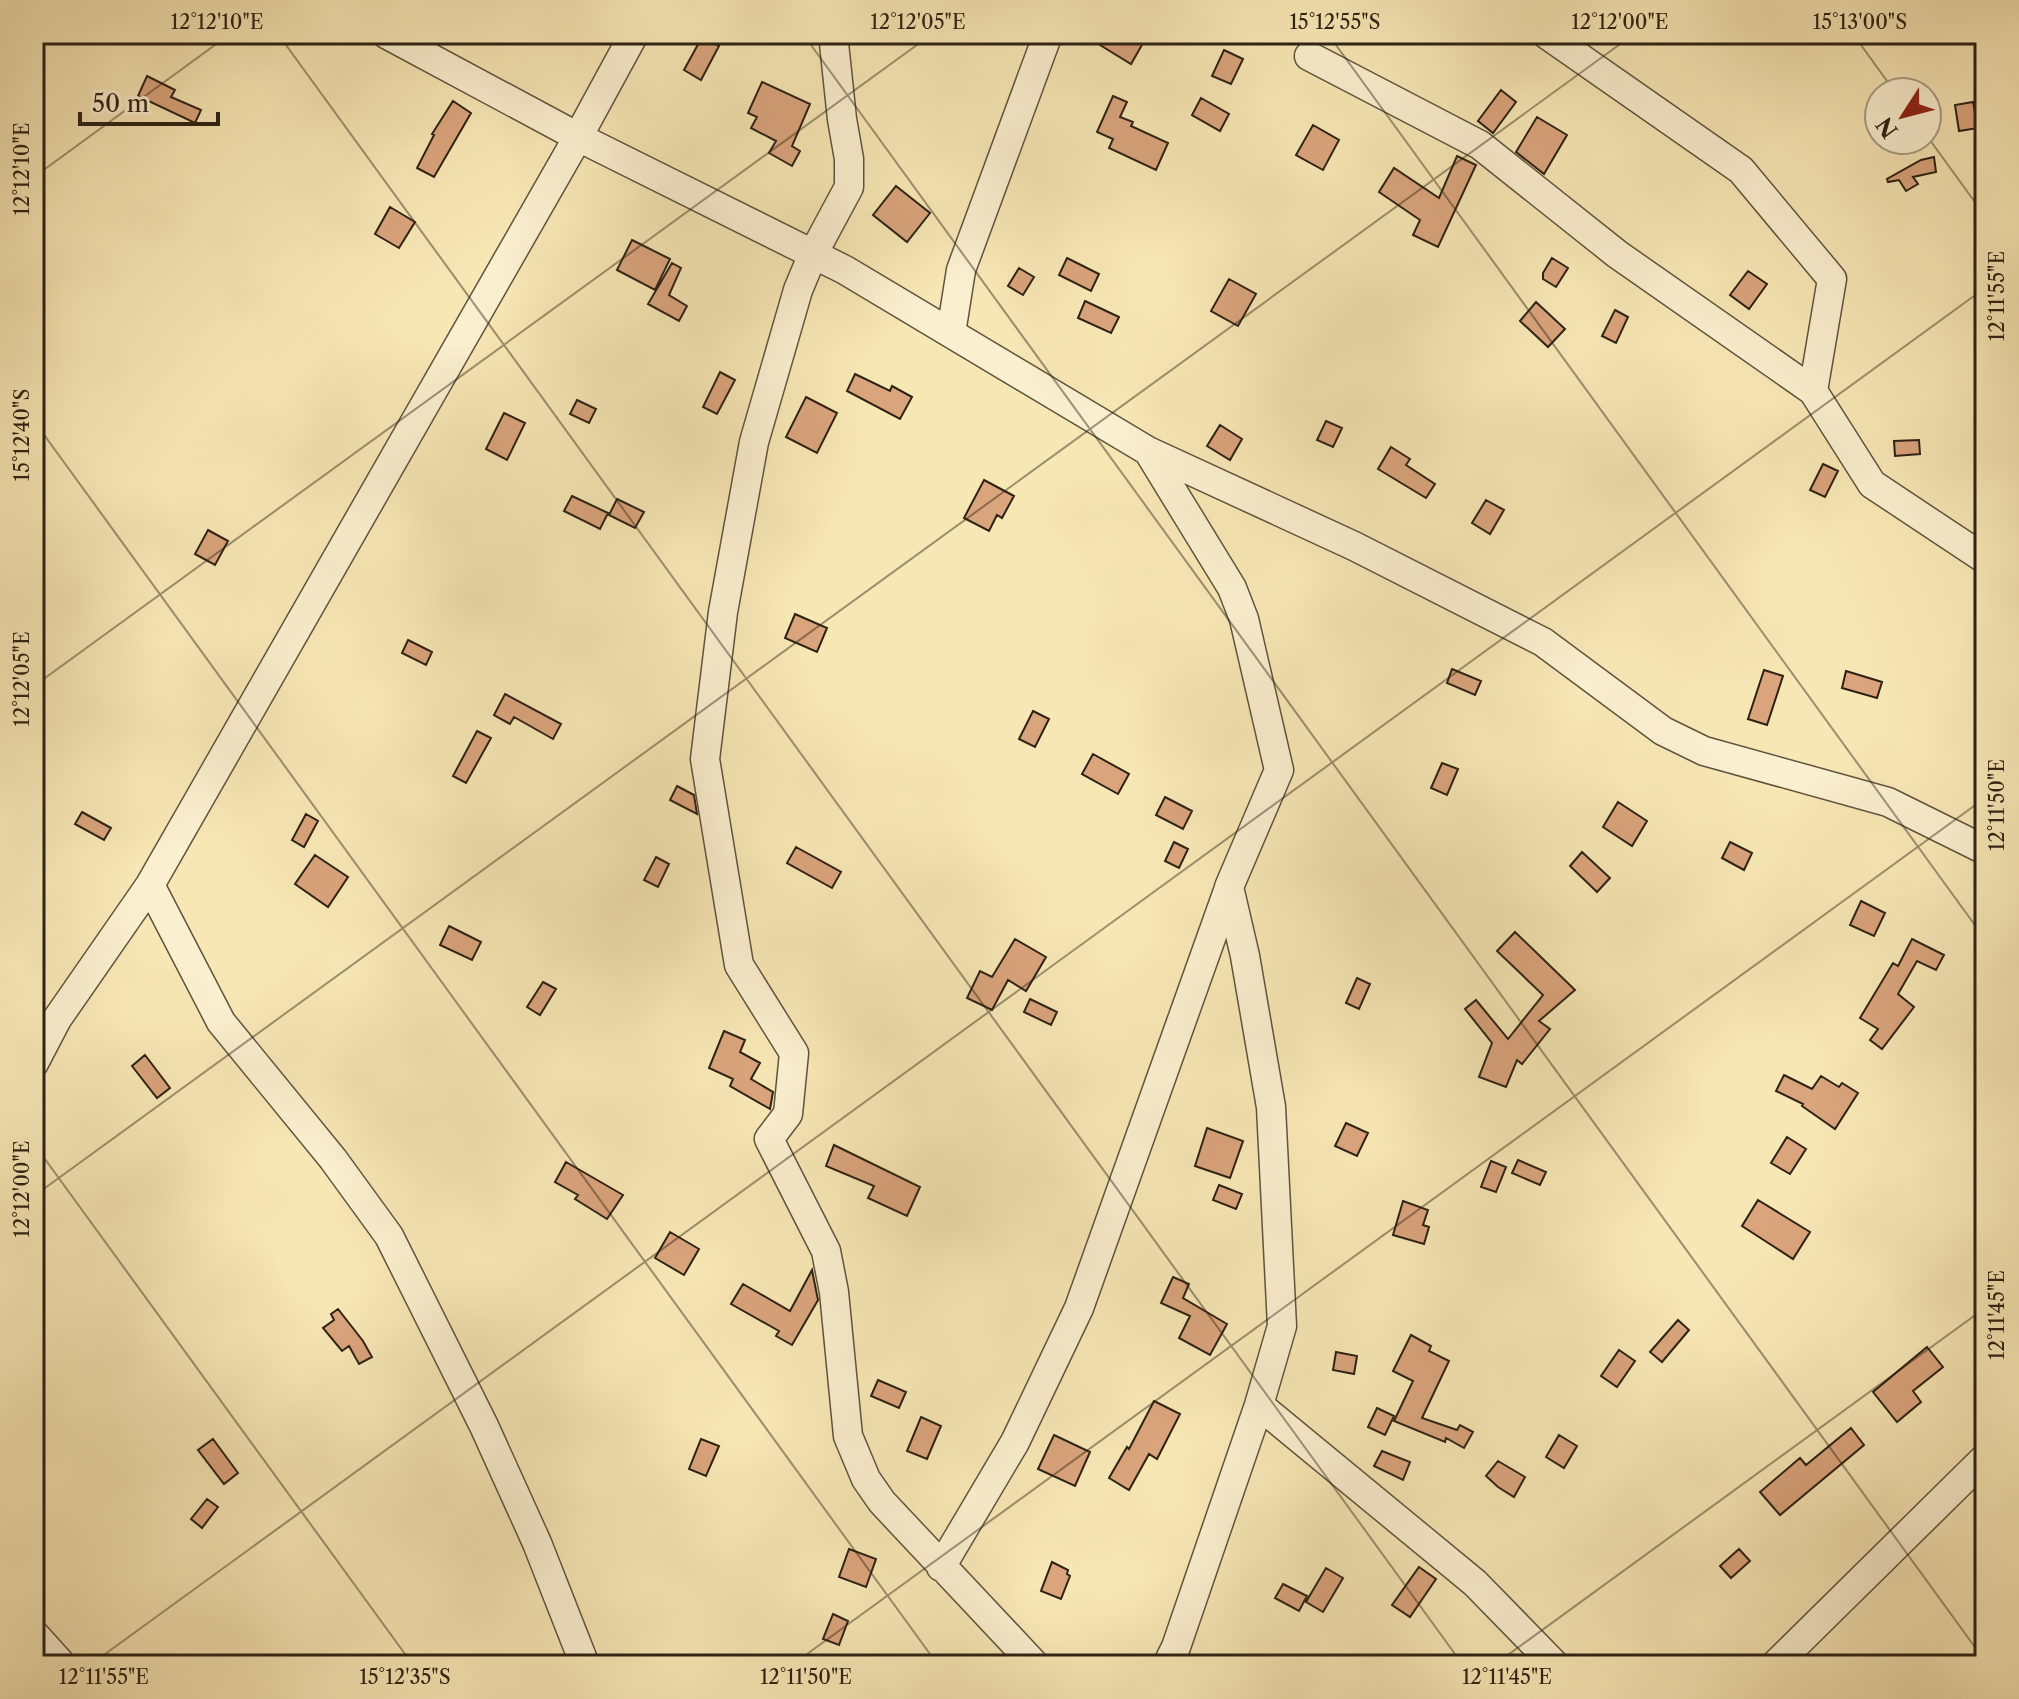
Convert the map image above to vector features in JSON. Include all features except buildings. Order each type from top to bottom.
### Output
[{"type":"street","points":[[386,34],[578,137],[845,270],[1148,451],[1354,546],[1543,642],[1663,731],[1704,751],[1888,802],[1985,850]]},
{"type":"street","points":[[34,1063],[57,1019],[150,885],[634,34]]},
{"type":"street","points":[[833,34],[849,159],[849,187],[813,254],[798,290],[754,442],[723,612],[705,759],[739,965],[794,1053],[788,1114],[769,1139],[826,1251],[834,1292],[848,1436],[866,1479],[882,1502],[1035,1665]]},
{"type":"street","points":[[951,333],[961,270],[1048,34]]},
{"type":"street","points":[[1546,34],[1741,170],[1832,279],[1813,391]]},
{"type":"street","points":[[1309,56],[1480,145],[1617,254],[1813,391],[1872,484],[1985,559]]},
{"type":"street","points":[[941,1567],[1015,1442],[1079,1308],[1229,887],[1279,770],[1244,619],[1232,588],[1148,451]]},
{"type":"street","points":[[150,885],[221,1022],[333,1159],[389,1236],[484,1426],[537,1543],[585,1665]]},
{"type":"street","points":[[1167,1665],[1176,1647],[1259,1405],[1282,1326],[1271,1107],[1245,956],[1229,887]]},
{"type":"street","points":[[1259,1405],[1475,1583],[1555,1665]]},
{"type":"street","points":[[1775,1665],[1985,1458]]},
{"type":"street","points":[[34,1634],[62,1665]]}]
